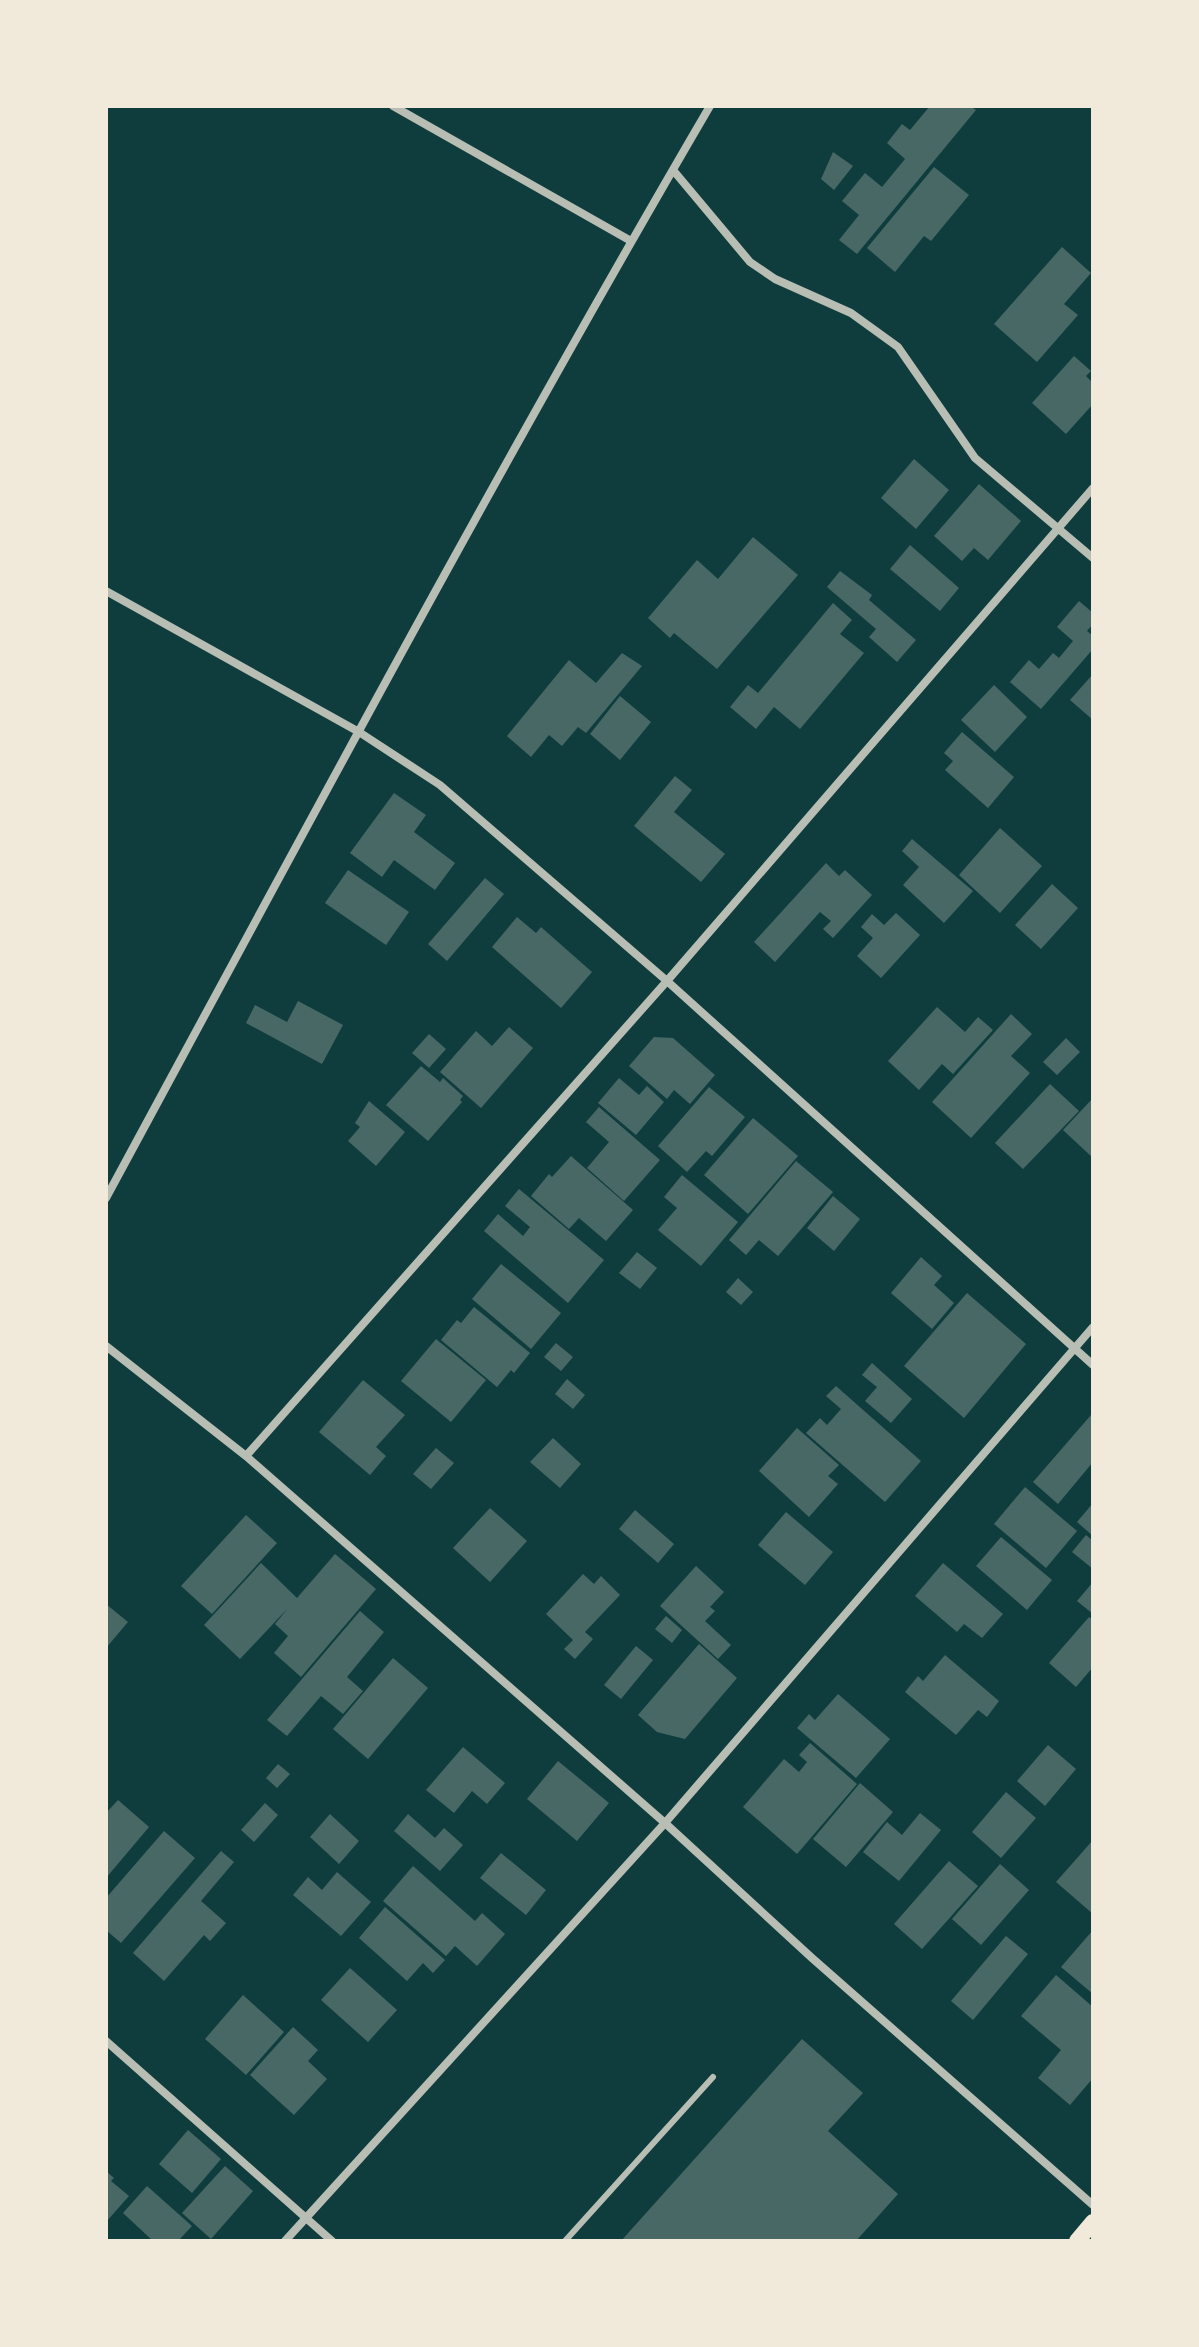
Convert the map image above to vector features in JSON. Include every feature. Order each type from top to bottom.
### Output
[{"type":"main road","points":[[1077,2241],[1093,2222]]},
{"type":"street","points":[[393,106],[631,241]]},
{"type":"street","points":[[106,1198],[359,732],[631,241],[710,106]]},
{"type":"street","points":[[673,170],[750,262],[775,279],[851,313],[898,347],[975,458],[1093,558]]},
{"type":"street","points":[[246,1456],[667,981],[1093,488]]},
{"type":"street","points":[[106,591],[359,732],[440,785],[667,981],[1093,1365]]},
{"type":"street","points":[[285,2241],[665,1823],[1093,1327]]},
{"type":"street","points":[[106,1346],[246,1456],[665,1823],[812,1958],[1093,2205]]},
{"type":"street","points":[[106,2041],[332,2241]]},
{"type":"lane","points":[[565,2241],[713,2077]]},
{"type":"building","points":[[930,106],[970,106],[976,110],[857,254],[839,240],[859,215],[842,201],[865,173],[882,187],[905,159],[887,143],[902,124],[910,130]]},
{"type":"building","points":[[833,152],[853,166],[834,190],[821,179]]},
{"type":"building","points":[[934,167],[969,195],[931,241],[924,236],[895,272],[867,248]]},
{"type":"building","points":[[1062,247],[1091,273],[1064,304],[1078,315],[1037,362],[994,324]]},
{"type":"building","points":[[1074,356],[1091,371],[1086,376],[1093,383],[1093,404],[1066,434],[1032,403]]},
{"type":"building","points":[[914,459],[949,490],[916,529],[881,498]]},
{"type":"building","points":[[979,484],[1021,521],[988,560],[974,548],[962,561],[934,536]]},
{"type":"building","points":[[753,537],[798,575],[717,669],[674,633],[670,638],[648,618],[697,560],[718,579]]},
{"type":"building","points":[[910,545],[959,588],[940,611],[890,569]]},
{"type":"building","points":[[840,571],[872,595],[869,600],[916,640],[897,662],[869,637],[876,629],[827,587]]},
{"type":"building","points":[[1079,601],[1093,613],[1093,624],[1087,631],[1093,636],[1093,649],[1041,709],[1010,682],[1029,660],[1039,669],[1053,653],[1059,658],[1073,641],[1057,627]]},
{"type":"building","points":[[833,603],[852,620],[840,634],[864,653],[800,729],[774,707],[756,729],[730,707],[748,685],[758,693]]},
{"type":"building","points":[[622,653],[642,666],[586,733],[578,727],[562,746],[549,735],[531,757],[507,736],[569,660],[596,683]]},
{"type":"building","points":[[1093,674],[1093,720],[1070,700]]},
{"type":"building","points":[[994,685],[1027,717],[995,752],[961,720]]},
{"type":"building","points":[[620,696],[651,722],[620,760],[590,734]]},
{"type":"building","points":[[962,732],[1014,777],[988,808],[945,770],[953,761],[944,753]]},
{"type":"building","points":[[675,776],[692,790],[674,812],[725,854],[701,882],[634,826]]},
{"type":"building","points":[[394,793],[426,815],[414,832],[455,863],[435,890],[394,860],[382,877],[350,853]]},
{"type":"building","points":[[1000,828],[1042,866],[1000,913],[959,875]]},
{"type":"building","points":[[912,839],[973,891],[944,923],[903,885],[919,867],[902,851]]},
{"type":"building","points":[[826,863],[839,876],[845,870],[872,895],[833,938],[823,929],[831,921],[820,912],[775,962],[754,942]]},
{"type":"building","points":[[348,870],[409,912],[386,945],[325,903]]},
{"type":"building","points":[[485,878],[504,894],[447,961],[428,944]]},
{"type":"building","points":[[1052,884],[1078,908],[1041,949],[1015,925]]},
{"type":"building","points":[[896,913],[920,935],[881,978],[857,956],[873,938],[861,927],[872,914],[884,925]]},
{"type":"building","points":[[517,917],[536,933],[541,927],[592,972],[561,1008],[492,947]]},
{"type":"building","points":[[298,1001],[343,1025],[322,1064],[246,1023],[255,1005],[287,1022]]},
{"type":"building","points":[[937,1007],[965,1032],[978,1017],[993,1030],[953,1074],[942,1064],[919,1090],[888,1061]]},
{"type":"building","points":[[1011,1014],[1032,1034],[1011,1056],[1030,1073],[971,1138],[932,1102]]},
{"type":"building","points":[[509,1027],[533,1048],[481,1108],[440,1072],[476,1031],[492,1046]]},
{"type":"building","points":[[429,1034],[446,1049],[429,1068],[412,1053]]},
{"type":"building","points":[[654,1037],[673,1038],[715,1075],[690,1104],[674,1090],[667,1099],[629,1066]]},
{"type":"building","points":[[1066,1038],[1080,1052],[1057,1075],[1043,1062]]},
{"type":"building","points":[[421,1066],[440,1082],[443,1078],[463,1096],[462,1102],[428,1141],[386,1105]]},
{"type":"building","points":[[619,1078],[639,1095],[647,1086],[664,1102],[636,1135],[598,1103]]},
{"type":"building","points":[[1050,1084],[1079,1111],[1023,1169],[995,1143]]},
{"type":"building","points":[[709,1087],[745,1117],[712,1156],[706,1151],[687,1172],[658,1146]]},
{"type":"building","points":[[1093,1098],[1093,1158],[1063,1130]]},
{"type":"building","points":[[369,1101],[405,1132],[376,1166],[348,1141],[360,1127],[355,1123]]},
{"type":"building","points":[[599,1107],[660,1160],[624,1201],[587,1168],[609,1142],[586,1122]]},
{"type":"building","points":[[753,1118],[798,1156],[748,1214],[704,1175]]},
{"type":"building","points":[[571,1156],[633,1210],[606,1241],[579,1218],[569,1229],[531,1196],[549,1174],[552,1177]]},
{"type":"building","points":[[796,1161],[833,1192],[778,1256],[759,1240],[746,1255],[729,1240]]},
{"type":"building","points":[[682,1175],[738,1222],[701,1266],[658,1230],[677,1208],[664,1197]]},
{"type":"building","points":[[519,1189],[604,1260],[568,1303],[484,1231],[498,1214],[523,1236],[530,1227],[505,1206]]},
{"type":"building","points":[[833,1196],[860,1219],[834,1251],[807,1228]]},
{"type":"building","points":[[637,1252],[657,1268],[640,1289],[619,1273]]},
{"type":"building","points":[[921,1257],[942,1276],[934,1285],[954,1303],[932,1329],[891,1293]]},
{"type":"building","points":[[501,1264],[561,1313],[531,1349],[472,1299]]},
{"type":"building","points":[[738,1278],[753,1292],[741,1305],[726,1292]]},
{"type":"building","points":[[967,1293],[1026,1344],[964,1418],[904,1366]]},
{"type":"building","points":[[474,1307],[530,1353],[514,1373],[511,1370],[497,1387],[441,1340],[457,1320],[461,1323]]},
{"type":"building","points":[[436,1339],[486,1380],[451,1422],[401,1381]]},
{"type":"building","points":[[556,1343],[573,1357],[561,1371],[544,1357]]},
{"type":"building","points":[[872,1363],[912,1399],[891,1423],[865,1401],[877,1387],[862,1375]]},
{"type":"building","points":[[567,1379],[585,1395],[573,1409],[555,1394]]},
{"type":"building","points":[[363,1380],[405,1415],[376,1447],[386,1456],[370,1475],[319,1432]]},
{"type":"building","points":[[836,1386],[921,1461],[885,1502],[806,1433],[820,1418],[827,1425],[841,1409],[826,1396]]},
{"type":"building","points":[[1091,1415],[1093,1462],[1058,1504],[1033,1482]]},
{"type":"building","points":[[797,1428],[839,1465],[828,1476],[838,1484],[809,1517],[759,1471]]},
{"type":"building","points":[[553,1438],[581,1464],[560,1488],[530,1462]]},
{"type":"building","points":[[436,1448],[454,1463],[431,1489],[413,1474]]},
{"type":"building","points":[[1025,1487],[1077,1531],[1046,1568],[994,1524]]},
{"type":"building","points":[[1093,1503],[1093,1536],[1077,1522]]},
{"type":"building","points":[[490,1508],[527,1541],[490,1582],[453,1548]]},
{"type":"building","points":[[635,1510],[674,1544],[658,1563],[619,1529]]},
{"type":"building","points":[[786,1512],[833,1552],[805,1585],[758,1545]]},
{"type":"building","points":[[246,1515],[277,1543],[212,1614],[181,1586]]},
{"type":"building","points":[[1086,1535],[1093,1541],[1093,1569],[1072,1552]]},
{"type":"building","points":[[1001,1537],[1052,1580],[1027,1610],[976,1566]]},
{"type":"building","points":[[335,1554],[376,1589],[301,1677],[274,1653],[288,1636],[275,1624],[288,1608],[240,1659],[204,1625],[261,1563],[297,1598]]},
{"type":"building","points":[[943,1563],[1003,1614],[982,1638],[964,1624],[957,1632],[915,1596]]},
{"type":"building","points":[[696,1566],[724,1592],[710,1607],[715,1611],[705,1621],[731,1645],[718,1659],[660,1606]]},
{"type":"building","points":[[583,1574],[594,1584],[601,1576],[620,1595],[585,1632],[593,1639],[575,1659],[564,1649],[573,1640],[546,1614]]},
{"type":"building","points":[[1093,1582],[1093,1614],[1077,1601]]},
{"type":"building","points":[[106,1604],[128,1622],[106,1648]]},
{"type":"building","points":[[360,1611],[384,1632],[347,1677],[363,1691],[343,1714],[321,1696],[287,1736],[267,1720]]},
{"type":"building","points":[[666,1616],[682,1630],[672,1643],[655,1629]]},
{"type":"building","points":[[1089,1617],[1093,1620],[1093,1667],[1076,1687],[1049,1663]]},
{"type":"building","points":[[699,1644],[737,1678],[685,1739],[657,1732],[638,1715]]},
{"type":"building","points":[[636,1646],[653,1660],[621,1699],[604,1685]]},
{"type":"building","points":[[945,1655],[999,1701],[987,1717],[978,1710],[956,1735],[905,1692],[918,1676],[923,1681]]},
{"type":"building","points":[[393,1658],[428,1688],[368,1759],[333,1729]]},
{"type":"building","points":[[838,1694],[890,1739],[856,1778],[797,1728],[809,1714],[815,1720]]},
{"type":"building","points":[[810,1743],[857,1784],[797,1854],[743,1807],[784,1759],[799,1772],[807,1762],[799,1755]]},
{"type":"building","points":[[1048,1745],[1076,1769],[1045,1806],[1017,1781]]},
{"type":"building","points":[[463,1747],[505,1783],[487,1804],[472,1791],[454,1813],[426,1790]]},
{"type":"building","points":[[558,1761],[609,1803],[577,1841],[527,1799]]},
{"type":"building","points":[[278,1764],[290,1774],[277,1788],[266,1778]]},
{"type":"building","points":[[860,1783],[893,1812],[846,1867],[813,1839]]},
{"type":"building","points":[[1006,1792],[1036,1818],[1001,1858],[972,1832]]},
{"type":"building","points":[[118,1800],[149,1827],[106,1878],[106,1813]]},
{"type":"building","points":[[265,1803],[278,1815],[254,1842],[241,1830]]},
{"type":"building","points":[[920,1813],[941,1830],[899,1881],[863,1852],[887,1822],[902,1835]]},
{"type":"building","points":[[330,1814],[359,1841],[339,1864],[310,1837]]},
{"type":"building","points":[[408,1814],[435,1838],[444,1828],[463,1845],[440,1871],[394,1831]]},
{"type":"building","points":[[164,1831],[195,1858],[121,1943],[106,1930],[106,1898]]},
{"type":"building","points":[[1093,1840],[1093,1914],[1056,1882]]},
{"type":"building","points":[[221,1851],[234,1862],[201,1901],[226,1923],[210,1941],[204,1935],[164,1981],[133,1953]]},
{"type":"building","points":[[501,1853],[546,1890],[526,1915],[480,1878]]},
{"type":"building","points":[[949,1861],[978,1886],[922,1949],[894,1924]]},
{"type":"building","points":[[1000,1864],[1029,1890],[981,1945],[952,1919]]},
{"type":"building","points":[[413,1866],[475,1921],[482,1913],[505,1934],[477,1966],[455,1946],[446,1956],[383,1901]]},
{"type":"building","points":[[337,1872],[371,1902],[341,1936],[293,1895],[308,1877],[322,1890]]},
{"type":"building","points":[[385,1907],[445,1960],[433,1973],[423,1963],[407,1981],[359,1938]]},
{"type":"building","points":[[1093,1930],[1093,1994],[1061,1967]]},
{"type":"building","points":[[1006,1936],[1028,1954],[973,2020],[951,2001]]},
{"type":"building","points":[[350,1968],[397,2010],[368,2042],[321,2000]]},
{"type":"building","points":[[1056,1975],[1093,2007],[1093,2078],[1070,2105],[1038,2078],[1061,2050],[1021,2016]]},
{"type":"building","points":[[243,1995],[284,2032],[246,2075],[205,2039]]},
{"type":"building","points":[[293,2027],[318,2050],[308,2061],[327,2079],[294,2115],[250,2075]]},
{"type":"building","points":[[802,2039],[863,2093],[828,2131],[898,2194],[856,2241],[621,2241]]},
{"type":"building","points":[[188,2130],[221,2159],[192,2193],[159,2164]]},
{"type":"building","points":[[225,2166],[253,2191],[211,2239],[182,2213]]},
{"type":"building","points":[[106,2171],[114,2178],[111,2181],[129,2196],[106,2222]]},
{"type":"building","points":[[147,2186],[192,2226],[178,2241],[153,2241],[123,2213]]}]
